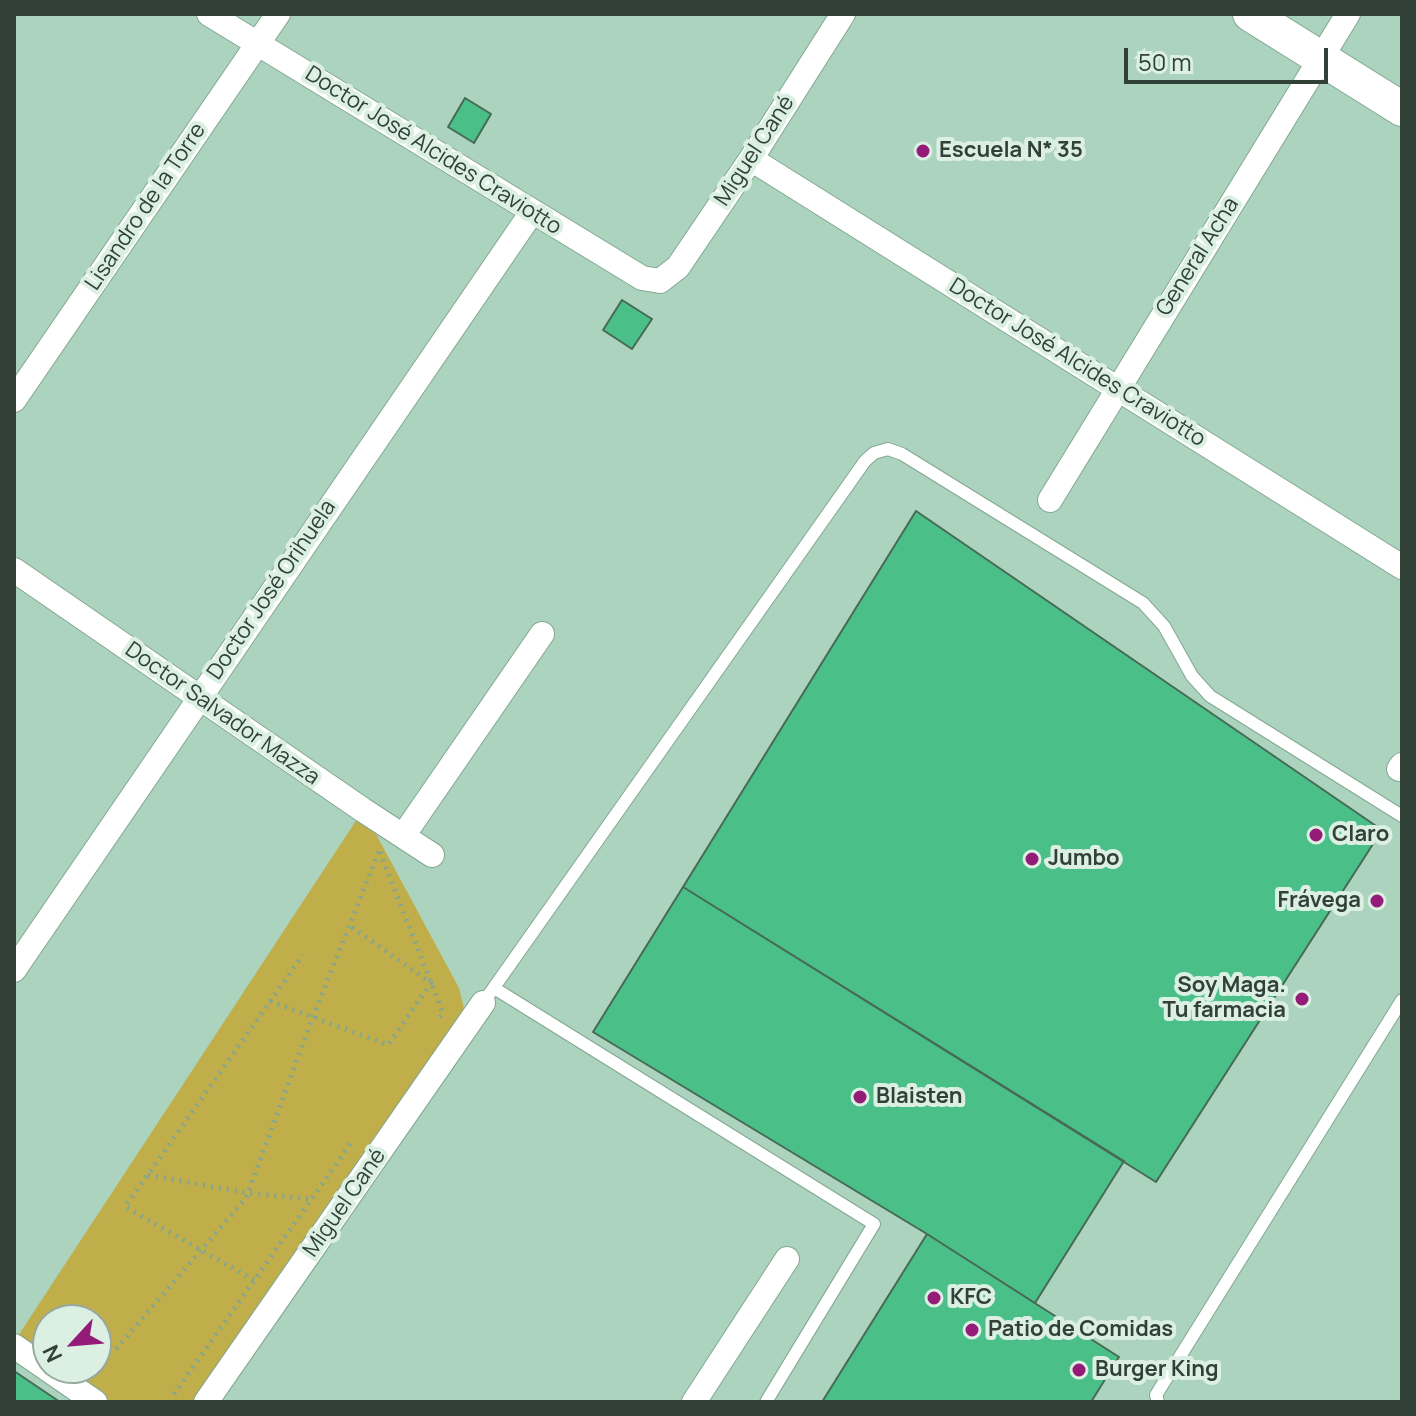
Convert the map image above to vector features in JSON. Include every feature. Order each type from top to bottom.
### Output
[{"type":"main road","points":[[1250,14],[1402,109]]},
{"type":"street","name":"Doctor José Alcides Craviotto","points":[[209,14],[642,278],[660,281]]},
{"type":"street","name":"Lisandro de la Torre","points":[[14,400],[278,14]]},
{"type":"street","name":"Miguel Cané","points":[[660,281],[678,267],[843,14]]},
{"type":"street","name":"General Acha","points":[[1050,500],[1348,14]]},
{"type":"street","name":"Doctor José Alcides Craviotto","points":[[751,159],[1402,567]]},
{"type":"street","name":"Doctor José Orihuela","points":[[14,970],[532,212]]},
{"type":"street","name":"Doctor Salvador Mazza","points":[[14,570],[432,855]]},
{"type":"street","points":[[403,836],[542,634]]},
{"type":"street","name":"Miguel Cané","points":[[206,1402],[489,996]]},
{"type":"street","points":[[694,1402],[787,1259]]},
{"type":"street","points":[[14,1346],[95,1402]]},
{"type":"lane","points":[[766,1402],[874,1224],[489,996],[865,461],[874,453],[888,449],[902,454],[1143,603],[1164,626],[1192,676],[1210,696],[1402,816]]},
{"type":"lane","points":[[1158,1402],[1156,1395],[1402,1000]]},
{"type":"path","points":[[116,1349],[246,1198],[379,851],[443,1013],[435,1025]]},
{"type":"path","points":[[349,925],[431,983]]},
{"type":"path","points":[[254,1280],[125,1207],[303,955]]},
{"type":"path","points":[[270,1001],[388,1045],[431,983]]},
{"type":"path","points":[[174,1394],[355,1137]]},
{"type":"path","points":[[148,1175],[248,1193],[312,1199]]},
{"type":"shaded area","points":[[363,810],[459,988],[468,1025],[206,1402],[95,1402],[69,1384],[112,1384],[112,1304],[39,1304]]},
{"type":"shaded area","points":[[32,1315],[32,1358],[14,1346],[14,1342]]},
{"type":"building","points":[[465,98],[491,114],[474,143],[448,127]]},
{"type":"building","points":[[622,300],[652,319],[632,349],[603,330]]},
{"type":"building","name":"Jumbo","points":[[916,511],[1382,830],[1156,1182],[683,887]]},
{"type":"building","name":"Blaisten","points":[[683,887],[1124,1161],[1035,1303],[593,1032]]},
{"type":"building","name":"Patio de Comidas","points":[[927,1234],[1119,1357],[1091,1402],[822,1402]]},
{"type":"building","points":[[14,1371],[60,1402],[14,1402]]},
{"type":"place","name":"Escuela N* 35","points":[[923,151]]},
{"type":"place","name":"Claro","points":[[1316,835]]},
{"type":"place","name":"Jumbo","points":[[1032,859]]},
{"type":"place","name":"Frávega","points":[[1377,901]]},
{"type":"place","name":"Soy Maga. Tu farmacia","points":[[1302,999]]},
{"type":"place","name":"Blaisten","points":[[860,1097]]},
{"type":"place","name":"KFC","points":[[934,1298]]},
{"type":"place","name":"Patio de Comidas","points":[[972,1330]]},
{"type":"place","name":"Burger King","points":[[1079,1370]]}]
